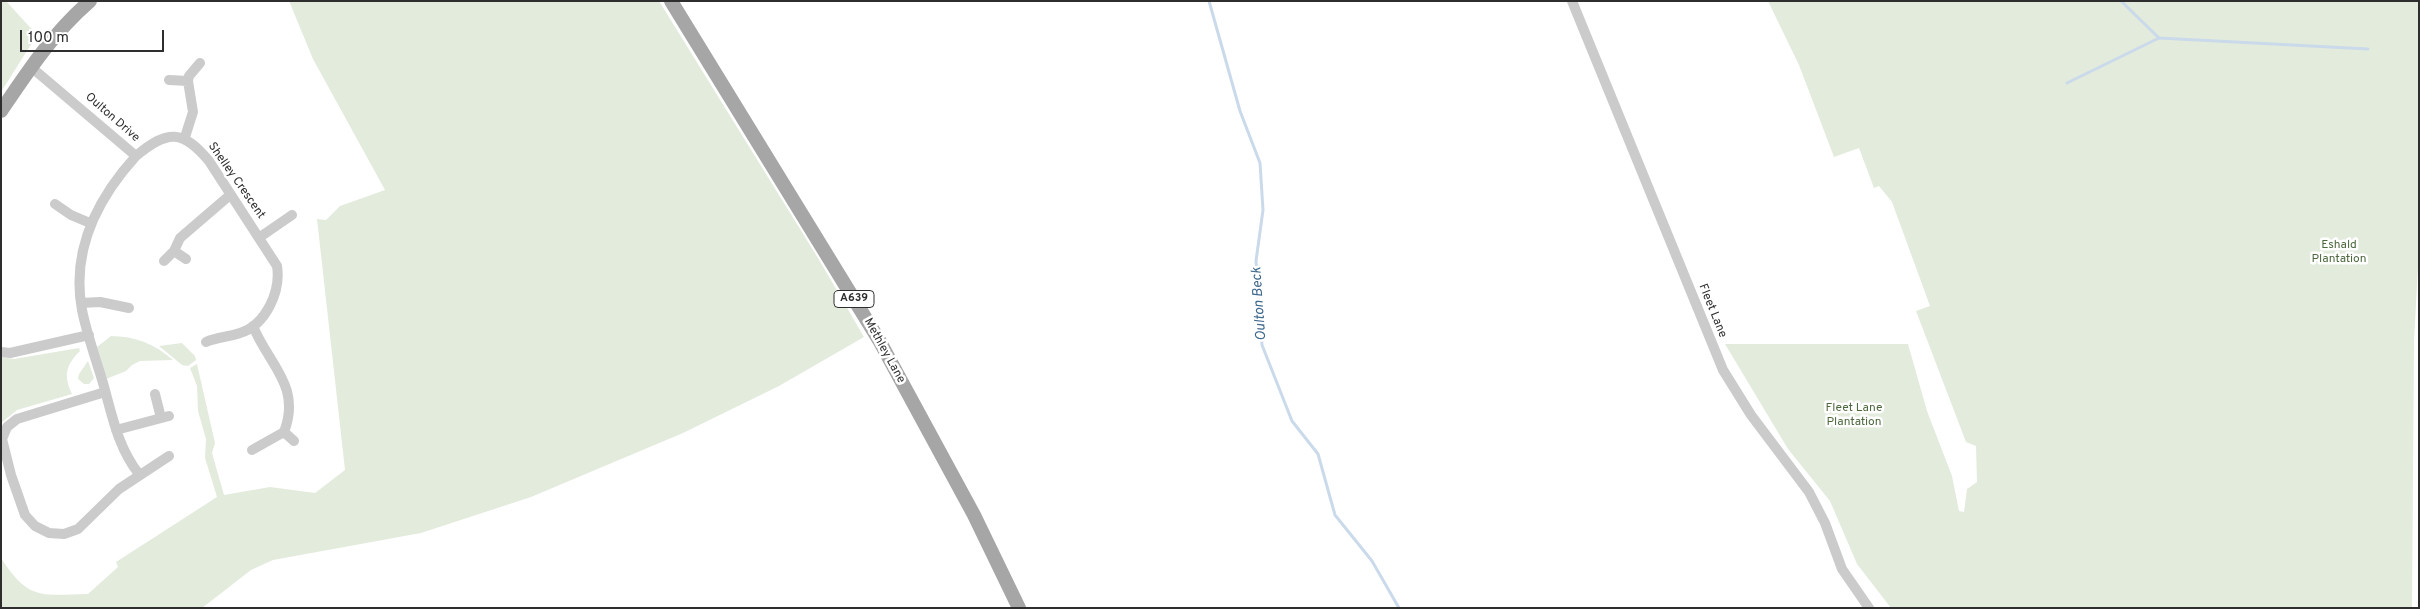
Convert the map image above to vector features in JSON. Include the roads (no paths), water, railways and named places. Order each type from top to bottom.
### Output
[{"type":"main road","points":[[1,111],[54,35],[90,1]]},
{"type":"main road","name":"Methley Lane","points":[[671,1],[879,340],[974,515],[1019,608]]},
{"type":"street","name":"Fleet Lane","points":[[1572,1],[1723,370],[1750,415],[1809,492],[1825,523],[1842,569],[1869,608]]},
{"type":"street","points":[[136,156],[150,144],[167,137],[185,138],[193,112],[188,81],[189,76],[200,63]]},
{"type":"street","name":"Oulton Drive","points":[[32,67],[136,156],[102,199],[90,223],[81,259],[81,303],[116,430],[124,452],[138,474]]},
{"type":"street","points":[[169,80],[188,81]]},
{"type":"street","name":"Shelley Crescent","points":[[185,138],[196,145],[210,161],[277,266],[279,279],[271,301],[253,326]]},
{"type":"street","points":[[164,261],[174,251],[180,238],[230,195]]},
{"type":"street","points":[[55,204],[71,215],[90,223]]},
{"type":"street","name":"Shelley Crescent","points":[[260,237],[292,215]]},
{"type":"street","points":[[174,251],[186,259]]},
{"type":"street","points":[[81,303],[100,302],[129,308]]},
{"type":"street","points":[[206,342],[242,333],[253,326],[263,348],[285,381],[288,403],[284,432]]},
{"type":"street","points":[[1,352],[10,353],[89,335]]},
{"type":"street","points":[[105,392],[17,420],[7,427],[2,439],[11,475],[25,515],[35,526],[49,533],[71,532],[84,524],[108,498],[138,474],[169,456]]},
{"type":"street","points":[[116,430],[165,417],[155,394]]},
{"type":"street","points":[[284,432],[294,441]]},
{"type":"street","points":[[252,450],[284,432]]},
{"type":"waterway","name":"Oulton Beck","points":[[1209,1],[1240,111],[1260,163],[1263,210],[1256,261],[1262,345],[1292,421],[1318,454],[1335,515],[1372,561],[1399,608]]},
{"type":"waterway","points":[[2121,1],[2159,38],[2368,49]]},
{"type":"waterway","points":[[2067,83],[2159,38]]},
{"type":"park label","name":"Eshald Plantation","points":[[2339,253]]},
{"type":"park label","name":"Fleet Lane Plantation","points":[[1854,416]]}]
